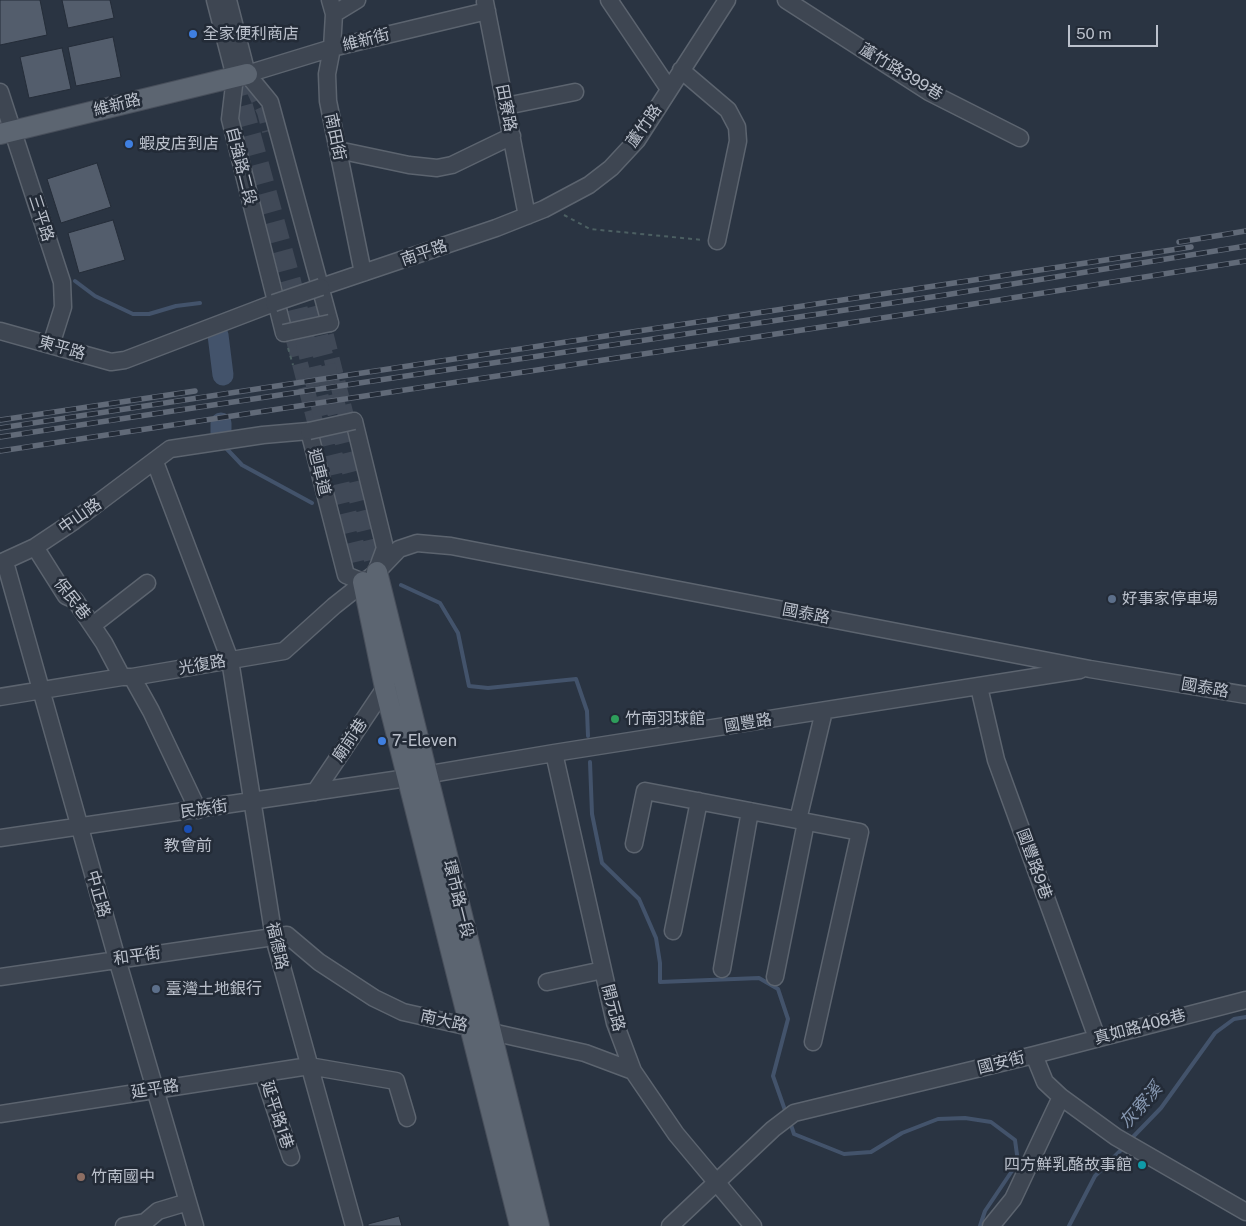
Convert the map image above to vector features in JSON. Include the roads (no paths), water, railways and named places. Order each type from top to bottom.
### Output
[{"type":"main road","name":"維新路","points":[[6,132],[241,75]]},
{"type":"main road","name":"環市路一段","points":[[370,577],[385,688],[469,1026],[513,1160],[539,1226]]},
{"type":"main road","name":"環市路一段","points":[[370,577],[428,775],[490,1030],[513,1160],[520,1226]]},
{"type":"street","name":"自強路二段","points":[[215,0],[241,75],[270,102],[321,287]]},
{"type":"street","name":"自強路二段","points":[[228,0],[241,75],[230,118],[274,303]]},
{"type":"street","points":[[332,7],[357,0]]},
{"type":"street","points":[[609,0],[669,89]]},
{"type":"street","name":"蘆竹路","points":[[526,216],[553,205],[589,186],[611,168],[637,140],[725,1]]},
{"type":"street","name":"蘆竹路399巷","points":[[789,1],[929,92],[1020,138]]},
{"type":"street","name":"維新街","points":[[241,75],[486,5]]},
{"type":"street","name":"田寮路","points":[[486,5],[526,216]]},
{"type":"street","name":"南田街","points":[[332,7],[332,48],[327,74],[328,101],[363,273]]},
{"type":"street","points":[[682,70],[728,110],[737,127],[738,141],[717,241]]},
{"type":"street","name":"三平路","points":[[0,92],[6,132],[62,282],[63,307],[51,345]]},
{"type":"street","points":[[506,106],[575,92]]},
{"type":"street","points":[[338,150],[410,166],[437,168],[452,165],[512,136]]},
{"type":"street","name":"南平路","points":[[274,303],[526,216]]},
{"type":"street","points":[[274,303],[284,333],[330,323],[321,287]]},
{"type":"street","name":"東平路","points":[[0,331],[111,362],[125,360],[274,303]]},
{"type":"street","name":"迴車道","points":[[354,421],[385,548],[370,577],[346,575],[308,431],[354,421]]},
{"type":"street","name":"中山路","points":[[2,562],[35,546],[155,462],[170,448],[263,435],[308,431]]},
{"type":"street","name":"福德路","points":[[155,462],[230,660],[274,938],[353,1226]]},
{"type":"street","name":"國泰路","points":[[370,577],[399,549],[416,543],[451,546],[1090,669],[1245,692]]},
{"type":"street","name":"保民巷","points":[[35,546],[66,596],[75,600],[151,711],[198,810]]},
{"type":"street","name":"中正路","points":[[2,562],[80,827],[154,1089],[196,1226]]},
{"type":"street","name":"光復路","points":[[0,697],[284,651],[370,577]]},
{"type":"street","points":[[93,625],[147,584]]},
{"type":"street","name":"國豐路","points":[[407,778],[554,753],[1090,669]]},
{"type":"street","name":"國豐路9巷","points":[[978,687],[996,760],[1097,1038]]},
{"type":"street","name":"廟前巷","points":[[315,792],[385,688]]},
{"type":"street","points":[[775,977],[802,821],[824,711]]},
{"type":"street","name":"開元路","points":[[554,753],[615,1023],[633,1071],[676,1134],[753,1226]]},
{"type":"street","name":"民族街","points":[[0,838],[407,778]]},
{"type":"street","points":[[634,844],[644,791],[860,832],[813,1042]]},
{"type":"street","points":[[673,931],[699,801]]},
{"type":"street","points":[[722,969],[750,811]]},
{"type":"street","name":"南大路","points":[[274,938],[287,935],[335,972],[374,998],[403,1012],[490,1030],[585,1053],[633,1071]]},
{"type":"street","name":"和平街","points":[[0,976],[274,938]]},
{"type":"street","points":[[547,982],[603,970]]},
{"type":"street","name":"真如路408巷","points":[[1034,1055],[1246,1000]]},
{"type":"street","name":"國安街","points":[[717,1184],[773,1129],[794,1113],[1034,1055],[1044,1082],[1061,1097],[1116,1137],[1246,1212]]},
{"type":"street","name":"延平路","points":[[0,1114],[309,1066],[396,1081],[407,1118]]},
{"type":"street","name":"延平路1巷","points":[[263,1073],[291,1157]]},
{"type":"street","points":[[991,1226],[1013,1199],[1061,1097]]},
{"type":"street","points":[[670,1226],[717,1184]]},
{"type":"street","points":[[124,1226],[145,1222],[158,1211],[188,1202]]},
{"type":"waterway","points":[[75,281],[95,296],[133,314],[149,314],[176,306],[200,303]]},
{"type":"waterway","points":[[218,335],[223,375]]},
{"type":"waterway","points":[[221,423],[221,434]]},
{"type":"waterway","points":[[224,446],[242,465],[312,503]]},
{"type":"waterway","points":[[401,585],[440,603],[458,633],[469,686],[488,688],[576,679],[587,711],[588,736]]},
{"type":"waterway","points":[[590,762],[592,814],[602,863],[639,899],[656,938],[660,963],[660,982],[759,978],[778,989],[788,1019],[773,1076],[786,1113]]},
{"type":"waterway","name":"灰寮溪","points":[[1130,1140],[1161,1108],[1215,1033],[1234,1019],[1246,1017]]},
{"type":"waterway","points":[[790,1122],[794,1134],[844,1154],[871,1152],[902,1133],[938,1119],[965,1118],[991,1122],[1015,1140],[1018,1162],[985,1211],[980,1226]]},
{"type":"waterway","name":"灰寮溪","points":[[1069,1226],[1095,1176],[1124,1147]]},
{"type":"tunnel","points":[[235,77],[291,281],[363,582]]},
{"type":"tunnel","points":[[252,85],[265,112],[270,131]]},
{"type":"tunnel","points":[[311,307],[377,572]]},
{"type":"tunnel","points":[[320,312],[351,436]]},
{"type":"tunnel","points":[[288,317],[320,441]]},
{"type":"railway","points":[[1179,242],[1246,231]]},
{"type":"railway","points":[[0,437],[945,295],[1246,246]]},
{"type":"railway","points":[[0,428],[1191,247]]},
{"type":"railway","points":[[0,451],[948,308],[1246,261]]},
{"type":"railway","points":[[0,420],[195,391]]},
{"type":"place","name":"全家便利商店","points":[[193,34]]},
{"type":"place","name":"蝦皮店到店","points":[[129,144]]},
{"type":"place","name":"好事家停車場","points":[[1112,599]]},
{"type":"place","name":"竹南羽球館","points":[[615,719]]},
{"type":"place","name":"7-Eleven","points":[[382,741]]},
{"type":"place","name":"教會前","points":[[188,829]]},
{"type":"place","name":"臺灣土地銀行","points":[[156,989]]},
{"type":"place","name":"四方鮮乳酪故事館","points":[[1142,1165]]},
{"type":"place","name":"竹南國中","points":[[81,1177]]}]
